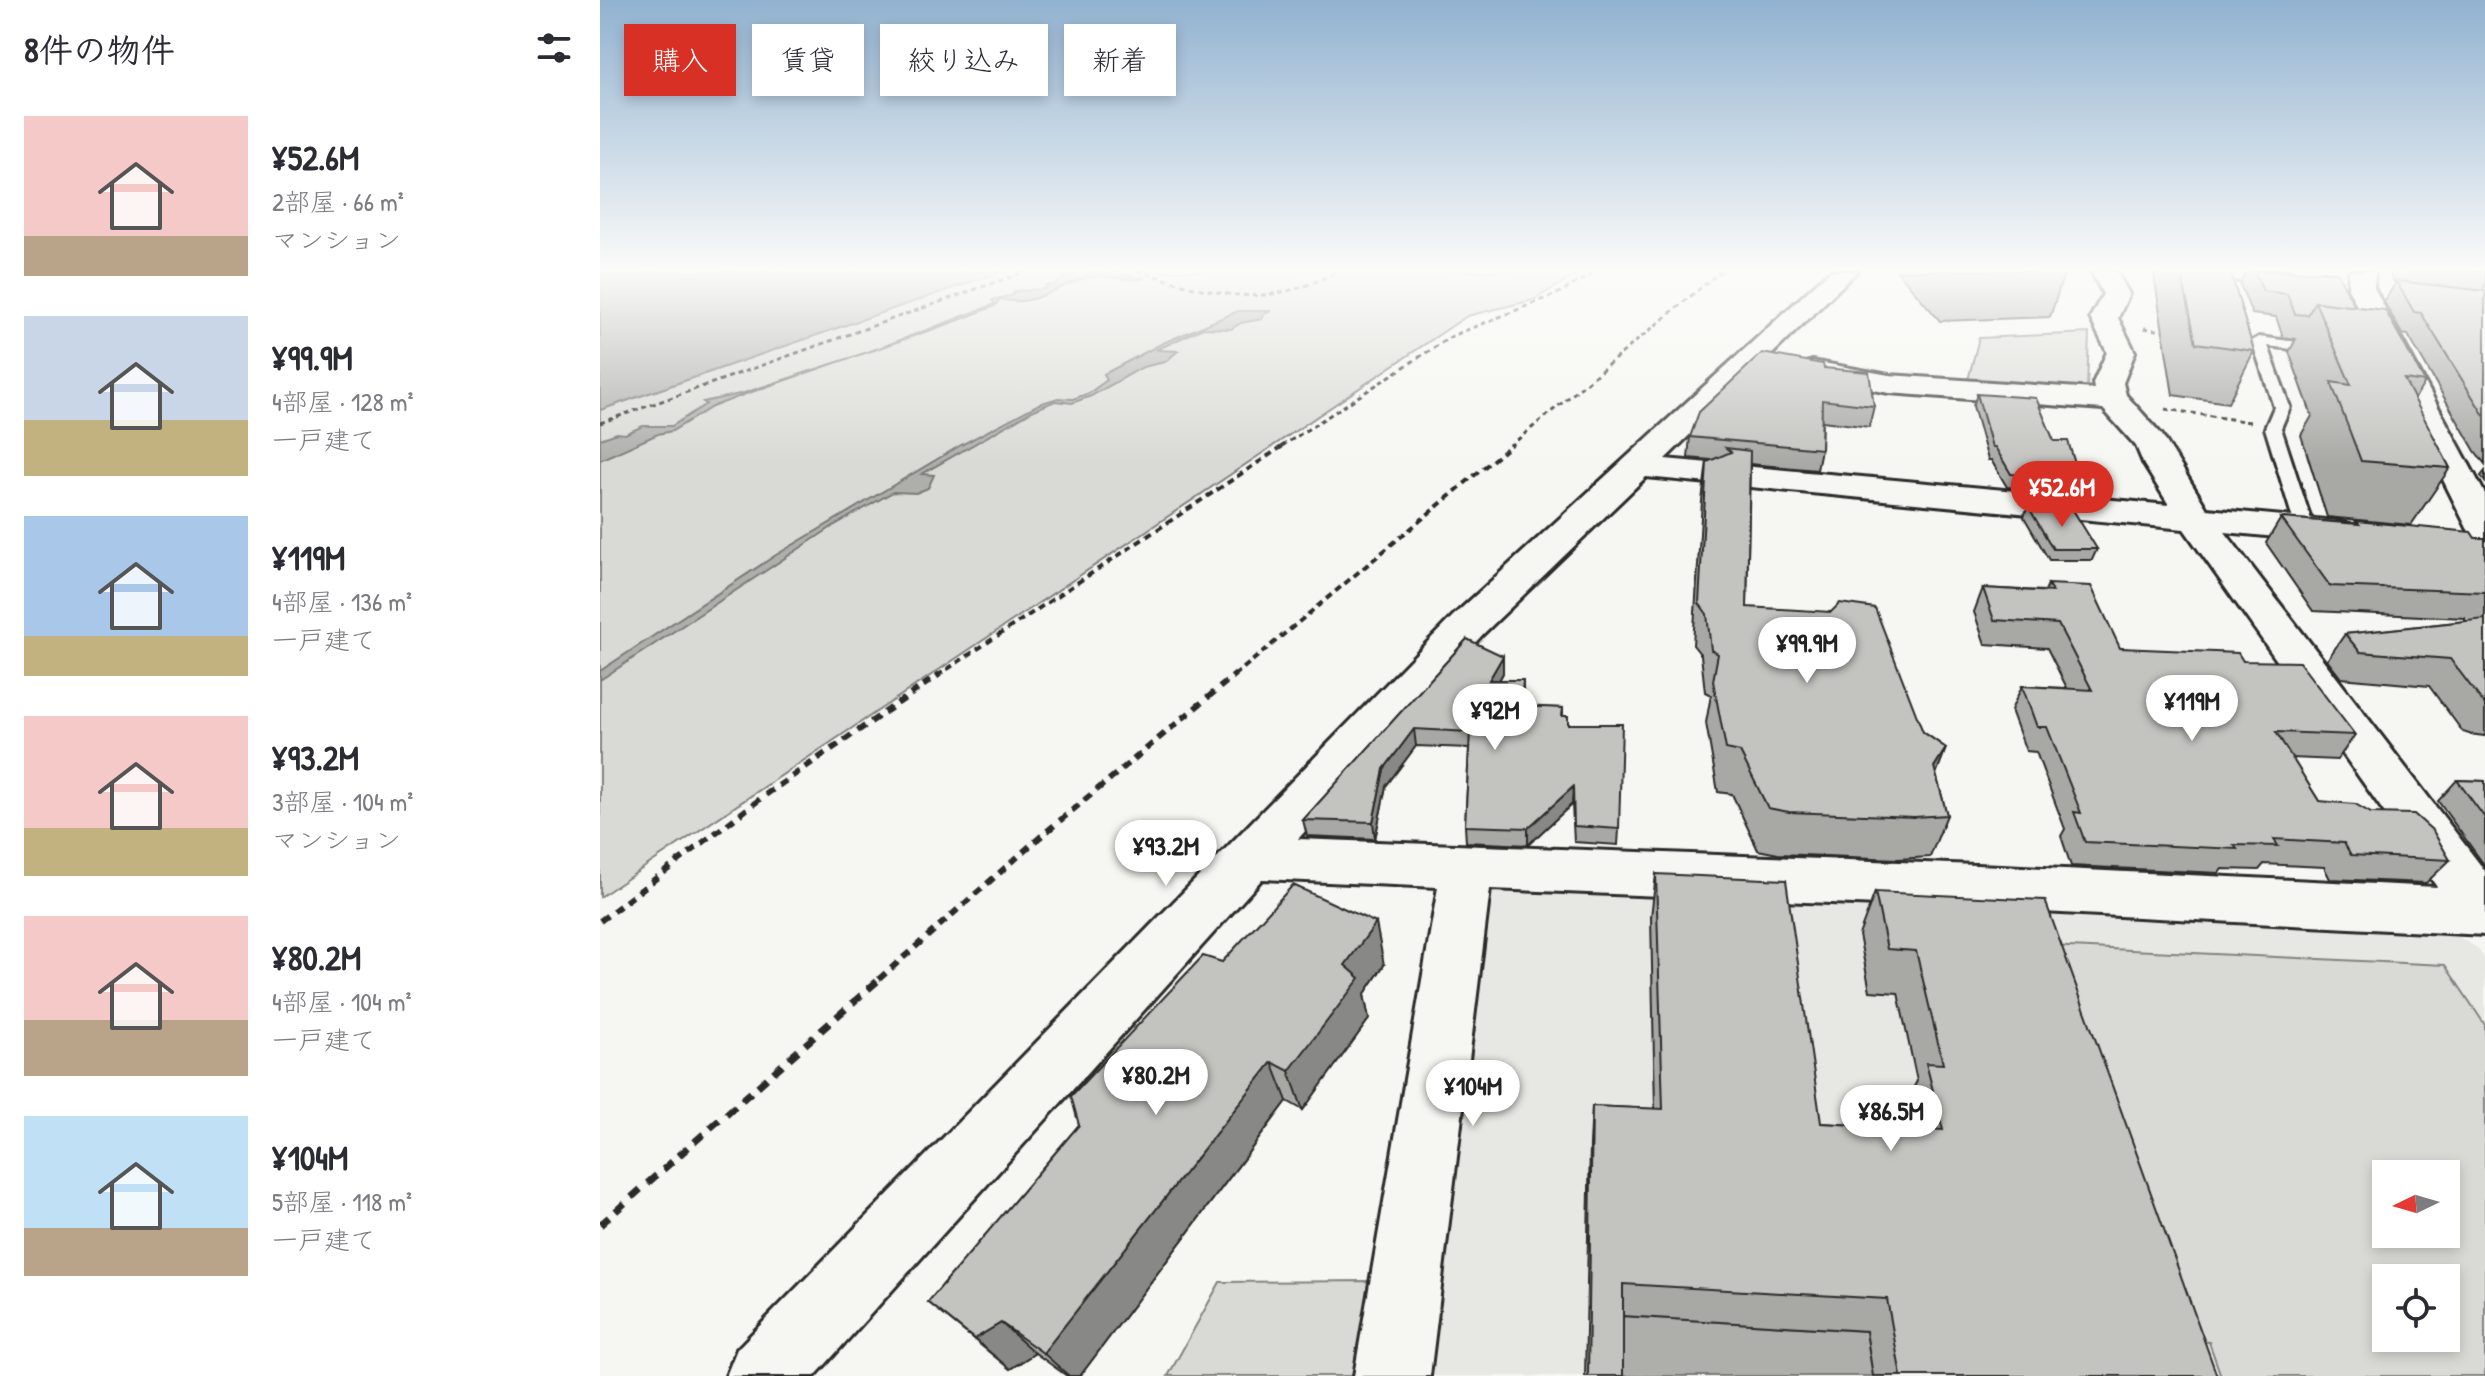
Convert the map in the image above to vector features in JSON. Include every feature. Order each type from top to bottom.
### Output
[{"type":"street","points":[[764,1376],[1468,625],[1776,335]]},
{"type":"street","points":[[2113,335],[2121,352],[2108,383],[2112,400],[2137,423],[2159,454],[2161,465],[2196,519],[2485,912]]},
{"type":"street","points":[[2381,335],[2475,539]]},
{"type":"street","points":[[1751,359],[1889,384],[2112,400]]},
{"type":"street","points":[[1635,466],[2365,534]]},
{"type":"street","points":[[1247,858],[2002,888],[2485,912]]},
{"type":"street","points":[[1392,1376],[1467,868]]},
{"type":"lane","points":[[2305,529],[2273,428],[2282,407],[2259,341],[2336,351]]},
{"type":"path","points":[[600,423],[847,335]]},
{"type":"path","points":[[600,921],[768,793],[1010,627],[1453,335]]},
{"type":"path","points":[[600,1225],[1039,838],[1644,335]]},
{"type":"shaded area","points":[[600,335],[816,335],[600,410]]},
{"type":"shaded area","points":[[816,335],[1438,335],[600,897],[600,410]]},
{"type":"shaded area","points":[[1188,335],[1156,350],[1178,351],[1165,362],[1143,367],[1072,403],[1055,401],[1032,411],[922,474],[934,475],[928,488],[916,493],[893,492],[835,525],[600,680],[600,671],[776,555],[961,445],[1039,404],[1058,398],[1073,399],[1089,393],[1107,380],[1104,374],[1163,343]]},
{"type":"shaded area","points":[[2089,335],[2087,389],[1968,380],[1979,338]]},
{"type":"shaded area","points":[[854,357],[712,407],[672,431],[658,434],[600,460],[600,439],[617,433],[625,434],[643,426],[672,426],[706,404],[703,402],[744,393]]},
{"type":"shaded area","points":[[1494,891],[2448,930],[2477,948],[2485,959],[2485,1376],[1420,1376],[1481,899]]},
{"type":"shaded area","points":[[2048,946],[2445,965],[2485,1025],[2485,1376],[2221,1376],[2209,1342],[2185,1340]]},
{"type":"shaded area","points":[[1372,1281],[1354,1376],[1168,1376],[1220,1282]]},
{"type":"shaded area","points":[[1618,1316],[1866,1331],[1873,1376],[1618,1376]]},
{"type":"building","points":[[2194,335],[2249,335],[2254,351],[2196,343]]},
{"type":"building","points":[[2329,335],[2399,335],[2425,382],[2404,379],[2450,468],[2361,461],[2331,382],[2351,385]]},
{"type":"building","points":[[2435,335],[2485,335],[2485,417]]},
{"type":"building","points":[[1762,353],[1823,364],[1824,368],[1869,372],[1874,406],[1822,400],[1821,449],[1690,437],[1699,412]]},
{"type":"building","points":[[1977,394],[2036,398],[2054,441],[2068,441],[2080,480],[2011,474],[1995,447],[1992,447]]},
{"type":"building","points":[[1726,448],[1750,451],[1747,607],[1831,612],[1840,603],[1875,608],[1923,732],[1946,748],[1934,767],[1947,815],[1914,817],[1789,812],[1768,808],[1740,752],[1726,749],[1713,681],[1718,654],[1711,650],[1707,614],[1699,603],[1707,462],[1731,452]]},
{"type":"building","points":[[2028,506],[2073,510],[2097,549],[2053,549]]},
{"type":"building","points":[[2281,518],[2359,524],[2356,521],[2471,532],[2475,538],[2485,538],[2485,592],[2330,586]]},
{"type":"building","points":[[2048,584],[2091,586],[2120,648],[2238,653],[2243,661],[2299,662],[2355,735],[2276,732],[2319,801],[2355,804],[2371,813],[2414,814],[2433,831],[2450,860],[2351,855],[2344,843],[2274,839],[2278,846],[2234,845],[2237,849],[2085,842],[2074,812],[2081,813],[2047,727],[2037,727],[2022,686],[2092,690],[2058,624],[1994,620],[1983,588],[2052,592]]},
{"type":"building","points":[[2485,619],[2485,705],[2450,659],[2360,652],[2345,634]]},
{"type":"building","points":[[1467,639],[1503,656],[1489,680],[1523,680],[1521,706],[1563,708],[1562,716],[1568,716],[1568,724],[1622,724],[1619,829],[1574,826],[1573,787],[1528,828],[1465,826],[1470,732],[1414,729],[1384,769],[1373,822],[1303,820]]},
{"type":"building","points":[[2457,780],[2485,781],[2485,818]]},
{"type":"building","points":[[1656,874],[1786,880],[1821,1123],[1943,1130],[1926,1063],[1943,1064],[1916,951],[1887,949],[1875,892],[2045,900],[2217,1376],[1901,1376],[1887,1299],[1623,1284],[1623,1376],[1588,1376],[1592,1106],[1663,1109]]},
{"type":"building","points":[[1293,885],[1376,923],[1345,965],[1360,978],[1289,1071],[1272,1062],[1043,1353],[1001,1323],[974,1339],[928,1302],[1079,1125],[1071,1096],[1203,956],[1222,962]]}]
